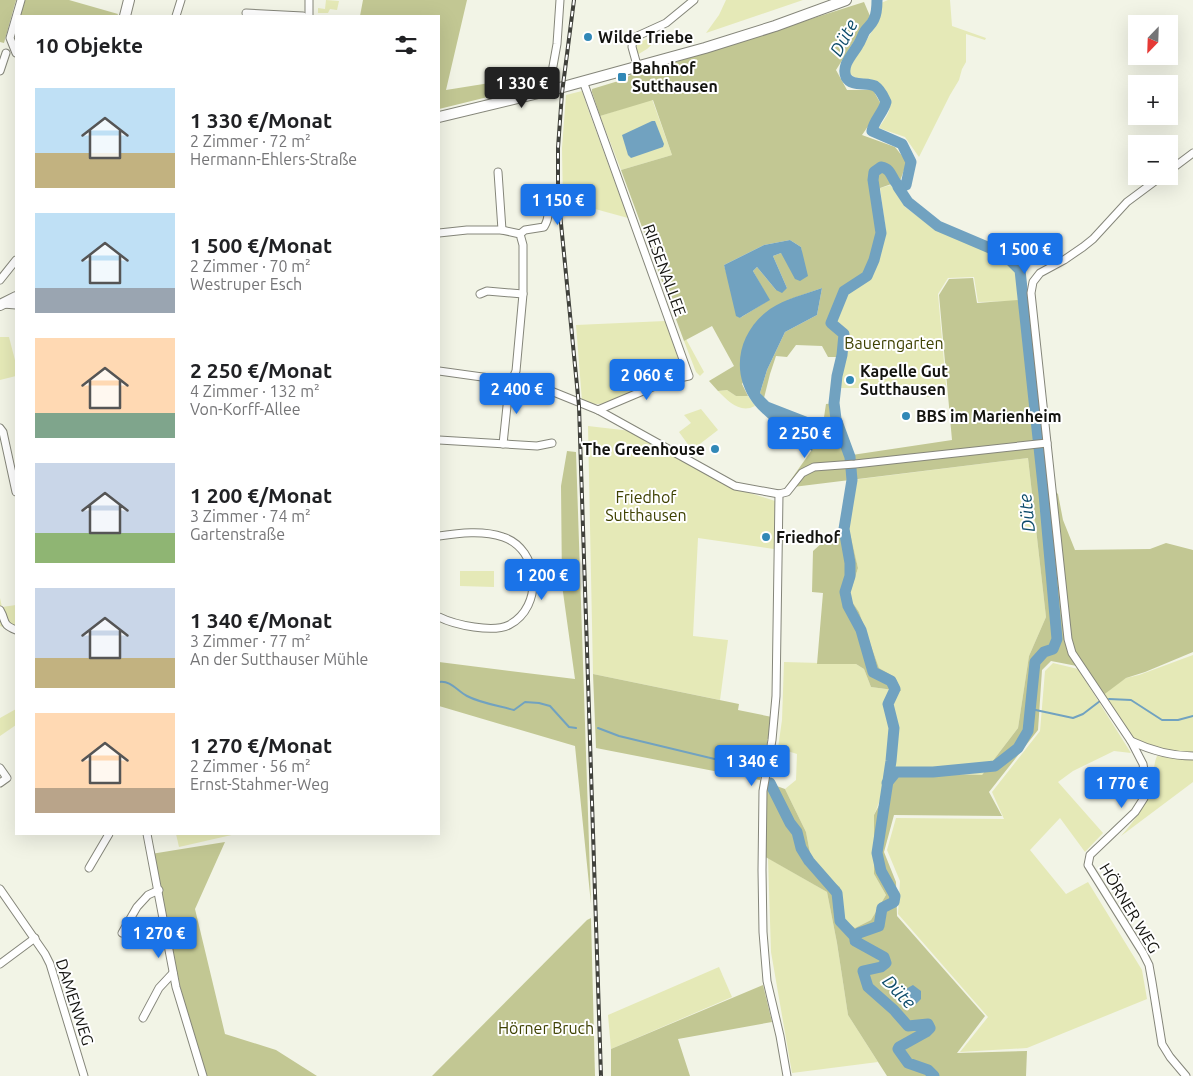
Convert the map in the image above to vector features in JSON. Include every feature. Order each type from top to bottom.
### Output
[{"type":"street","points":[[17,15],[21,0]]},
{"type":"street","points":[[125,15],[129,0]]},
{"type":"street","points":[[176,15],[181,0]]},
{"type":"street","points":[[308,15],[309,0]]},
{"type":"street","points":[[552,89],[550,83],[557,44],[560,0]]},
{"type":"street","points":[[637,65],[632,47],[636,35],[666,23],[694,0]]},
{"type":"street","points":[[440,117],[583,81],[740,37],[846,0]]},
{"type":"street","points":[[246,13],[284,15]]},
{"type":"street","points":[[15,21],[10,38],[15,50]]},
{"type":"street","points":[[0,71],[3,52]]},
{"type":"street","name":"RIESENALLEE","points":[[583,81],[689,376],[669,380],[598,410]]},
{"type":"street","points":[[1178,164],[1193,153]]},
{"type":"street","points":[[498,172],[502,230]]},
{"type":"street","points":[[1150,185],[1127,202],[1093,239],[1064,260],[1045,269],[1033,282],[1031,293],[1041,444],[1068,638],[1072,653],[1131,741],[1151,751],[1176,756],[1193,756]]},
{"type":"street","points":[[440,233],[467,230],[502,230],[520,234],[526,230],[544,227],[548,220],[548,202],[544,194]]},
{"type":"street","points":[[503,444],[509,387],[516,370],[523,294],[523,245],[520,234]]},
{"type":"street","points":[[0,280],[15,261]]},
{"type":"street","points":[[480,294],[488,291],[523,294]]},
{"type":"street","points":[[1,305],[15,298]]},
{"type":"street","points":[[1,305],[15,305]]},
{"type":"street","points":[[440,371],[539,386],[598,410],[635,429],[725,482],[747,489],[779,494],[787,492],[802,473],[822,466],[1041,444]]},
{"type":"street","points":[[0,428],[3,432],[15,487]]},
{"type":"street","points":[[440,440],[537,446],[552,443]]},
{"type":"street","points":[[779,494],[776,696],[772,740],[763,791],[762,870],[763,932],[767,981],[787,1076]]},
{"type":"street","points":[[440,536],[493,534],[515,543],[524,551],[530,562],[534,590],[531,602],[525,612],[508,626],[495,628],[476,627],[459,624],[440,617]]},
{"type":"street","points":[[0,610],[6,626],[15,630]]},
{"type":"street","name":"HÖRNER WEG","points":[[1131,741],[1143,764],[1146,783],[1144,798],[1135,812],[1090,855],[1088,865],[1143,953],[1152,982],[1162,1044],[1186,1076]]},
{"type":"street","points":[[0,768],[7,778],[0,783]]},
{"type":"street","points":[[89,868],[108,835]]},
{"type":"street","points":[[147,835],[176,987],[202,1076]]},
{"type":"street","name":"DAMENWEG","points":[[0,889],[50,964],[84,1076]]},
{"type":"street","points":[[122,933],[137,907],[148,895],[159,890]]},
{"type":"street","points":[[0,964],[34,938]]},
{"type":"street","points":[[143,1018],[159,988],[173,973]]},
{"type":"green space","points":[[0,0],[16,0],[4,43],[0,42]]},
{"type":"green space","points":[[24,0],[69,0],[118,14],[118,15],[20,15]]},
{"type":"green space","points":[[326,0],[339,1],[337,10],[330,9],[328,13],[318,13],[318,8],[325,9]]},
{"type":"green space","points":[[363,0],[467,0],[446,90],[546,74],[544,83],[440,109],[440,15],[360,15]]},
{"type":"green space","points":[[726,0],[803,0],[706,33],[719,15]]},
{"type":"green space","points":[[888,0],[950,0],[952,26],[986,38],[985,40],[966,34],[966,62],[959,80],[919,157],[905,137],[879,128],[890,108],[882,86],[876,81],[860,79],[850,74],[850,67],[879,20],[881,3]]},
{"type":"green space","points":[[864,2],[870,16],[836,70],[847,90],[873,90],[882,106],[862,135],[895,147],[907,162],[900,181],[880,188],[880,223],[872,258],[866,274],[844,290],[830,322],[843,335],[840,357],[828,357],[822,346],[796,345],[787,357],[776,356],[764,398],[760,393],[767,370],[785,332],[817,315],[822,288],[788,300],[742,384],[748,396],[736,396],[727,390],[718,391],[709,381],[734,366],[712,326],[684,341],[621,170],[672,155],[653,100],[600,116],[592,92],[592,89],[625,79],[633,73],[679,61]],"holes":[[[790,240],[801,247],[803,261],[781,253],[773,256],[787,288],[776,290],[757,267],[753,271],[769,300],[740,318],[724,265],[764,245]]]},
{"type":"green space","points":[[661,34],[647,49],[637,55],[634,43],[640,37],[642,41]]},
{"type":"green space","points":[[582,91],[628,218],[584,206],[563,207],[562,148],[566,95]]},
{"type":"green space","points":[[652,99],[672,155],[621,170],[600,116]]},
{"type":"green space","name":"Bauerngarten","points":[[891,185],[905,207],[936,230],[1002,258],[1017,274],[1018,301],[978,302],[974,277],[948,278],[938,294],[947,396],[927,397],[926,394],[879,395],[860,388],[837,388],[845,333],[833,322],[846,292],[868,276],[875,261],[877,262],[886,232],[880,188]]},
{"type":"green space","points":[[973,278],[977,303],[1034,299],[1055,491],[1058,494],[1063,520],[1075,550],[1150,549],[1166,543],[1193,550],[1193,652],[1126,678],[1102,696],[1082,667],[1051,661],[1042,670],[1038,730],[989,792],[1002,816],[894,815],[884,852],[896,882],[897,916],[985,1016],[957,1053],[1027,1051],[1026,1076],[887,1076],[848,1015],[827,892],[762,855],[760,780],[785,789],[806,832],[810,853],[826,877],[840,887],[844,920],[855,928],[871,920],[886,895],[874,874],[874,815],[896,772],[982,775],[1018,728],[1029,656],[1046,617],[1028,458],[785,488],[821,437],[826,404],[836,403],[852,455],[952,440],[939,295],[949,279]]},
{"type":"green space","points":[[665,321],[684,374],[606,403],[594,404],[582,401],[576,325]]},
{"type":"green space","points":[[0,337],[9,337],[15,360],[15,376],[0,380]]},
{"type":"green space","points":[[686,339],[704,372],[700,376],[696,372],[684,341]]},
{"type":"green space","points":[[727,390],[736,396],[748,396],[755,406],[750,408],[739,407],[726,399],[718,391]]},
{"type":"green space","points":[[701,409],[718,430],[692,450],[679,432],[691,423],[684,415]]},
{"type":"green space","name":"Friedhof Sutthausen","points":[[588,426],[631,431],[728,486],[775,501],[774,549],[698,538],[693,636],[728,640],[720,700],[593,674]]},
{"type":"green space","points":[[567,451],[576,452],[591,904],[575,746],[440,706],[440,662],[575,679],[562,585],[561,486]]},
{"type":"green space","points":[[1028,458],[1046,617],[1029,656],[1018,728],[982,775],[896,772],[890,757],[887,783],[874,815],[874,874],[886,895],[871,920],[855,928],[844,920],[840,887],[826,877],[810,853],[806,832],[785,789],[796,780],[797,754],[778,748],[782,720],[784,662],[856,664],[864,669],[871,687],[900,691],[895,677],[879,668],[859,612],[849,597],[858,568],[845,514],[852,480]]},
{"type":"green space","points":[[841,526],[849,529],[858,568],[849,597],[859,612],[879,668],[895,677],[901,691],[871,687],[864,669],[856,664],[817,664],[823,593],[812,592],[813,551]]},
{"type":"green space","points":[[460,571],[494,571],[494,587],[460,586]]},
{"type":"green space","points":[[0,598],[2,607],[15,605],[15,632],[0,626]]},
{"type":"green space","points":[[1193,655],[1193,756],[1176,756],[1131,741],[1102,696],[1126,678]]},
{"type":"green space","points":[[1053,663],[1078,669],[1131,753],[1114,751],[1073,771],[1058,782],[1103,833],[1085,852],[1060,818],[1030,850],[1066,894],[1088,882],[1142,970],[1147,999],[1027,1048],[960,1052],[988,1017],[898,914],[900,881],[887,850],[896,818],[1004,819],[992,792],[1040,731],[1045,671]]},
{"type":"green space","points":[[593,674],[739,704],[738,710],[772,717],[760,780],[596,748]]},
{"type":"green space","points":[[15,710],[15,726],[0,736],[0,718]]},
{"type":"green space","points":[[1157,756],[1193,760],[1193,782],[1121,836],[1139,814],[1149,795],[1153,784]]},
{"type":"green space","points":[[176,835],[232,835],[179,847]]},
{"type":"green space","points":[[225,842],[195,909],[225,1034],[276,1050],[317,1076],[200,1076],[151,854]]},
{"type":"green space","points":[[768,858],[827,892],[848,1015],[878,1062],[792,1073],[771,952]]},
{"type":"green space","name":"Hörner Bruch","points":[[591,918],[595,1076],[432,1076],[587,920]]},
{"type":"green space","points":[[719,967],[732,997],[611,1049],[608,1015]]},
{"type":"green space","points":[[763,985],[772,1022],[678,1039],[690,1076],[611,1076],[611,1049]]},
{"type":"water","points":[[655,121],[664,144],[663,147],[631,158],[628,155],[622,135]]},
{"type":"water","points":[[790,240],[801,247],[808,276],[800,281],[795,279],[781,253],[773,256],[787,288],[782,293],[776,290],[757,267],[753,271],[770,300],[740,318],[736,316],[724,265],[764,245]]},
{"type":"water","points":[[822,288],[817,315],[785,332],[767,370],[760,393],[769,402],[823,423],[812,451],[773,422],[753,403],[741,378],[740,366],[744,341],[759,318],[782,302]]},
{"type":"water","points":[[913,985],[921,991],[921,999],[916,1004],[909,1002],[904,990]]},
{"type":"waterway","name":"Düte","points":[[877,0],[874,19],[848,60],[845,73],[848,80],[875,86],[880,91],[886,102],[872,131],[902,144],[911,162],[906,185],[901,187],[885,168],[881,167],[874,172],[873,180],[881,233],[874,260],[867,276],[844,291],[831,323],[844,334],[834,403],[836,419],[850,457],[852,480],[844,529],[850,563],[850,576],[845,592],[848,606],[861,630],[873,672],[891,681],[895,689],[888,704],[894,728],[877,853],[881,871],[895,896],[894,902],[882,908],[879,926],[859,933],[855,937],[855,941],[884,957],[886,963],[881,967],[863,971],[868,987],[894,1010],[908,1026],[928,1024],[930,1028],[926,1032],[898,1049],[908,1063],[928,1070],[934,1076]]},
{"type":"waterway","name":"Düte","points":[[887,783],[896,772],[933,772],[995,766],[1018,748],[1028,731],[1035,662],[1044,652],[1053,649],[1057,639],[1044,494],[1020,270],[1004,254],[938,226],[908,202],[898,187]]},
{"type":"waterway","points":[[440,682],[450,684],[463,694],[478,701],[514,710],[525,702],[550,706],[569,727],[576,728]]},
{"type":"waterway","points":[[1109,699],[1131,700],[1162,720],[1178,720],[1193,716]]},
{"type":"waterway","points":[[1031,709],[1073,718],[1083,714],[1100,701]]},
{"type":"waterway","points":[[598,728],[619,736],[752,768]]},
{"type":"waterway","name":"Düte","points":[[770,783],[790,823],[797,832],[801,848],[809,861],[837,893],[840,921],[855,937]]},
{"type":"railway","points":[[574,0],[562,93],[558,148],[558,193],[579,406],[601,1076]]},
{"type":"place","name":"Wilde Triebe","points":[[588,37]]},
{"type":"place","name":"Bahnhof Sutthausen","points":[[622,77]]},
{"type":"place","name":"Kapelle Gut Sutthausen","points":[[850,380]]},
{"type":"place","name":"BBS im Marienheim","points":[[906,416]]},
{"type":"place","name":"The Greenhouse","points":[[715,449]]},
{"type":"place","name":"Friedhof","points":[[766,537]]}]
